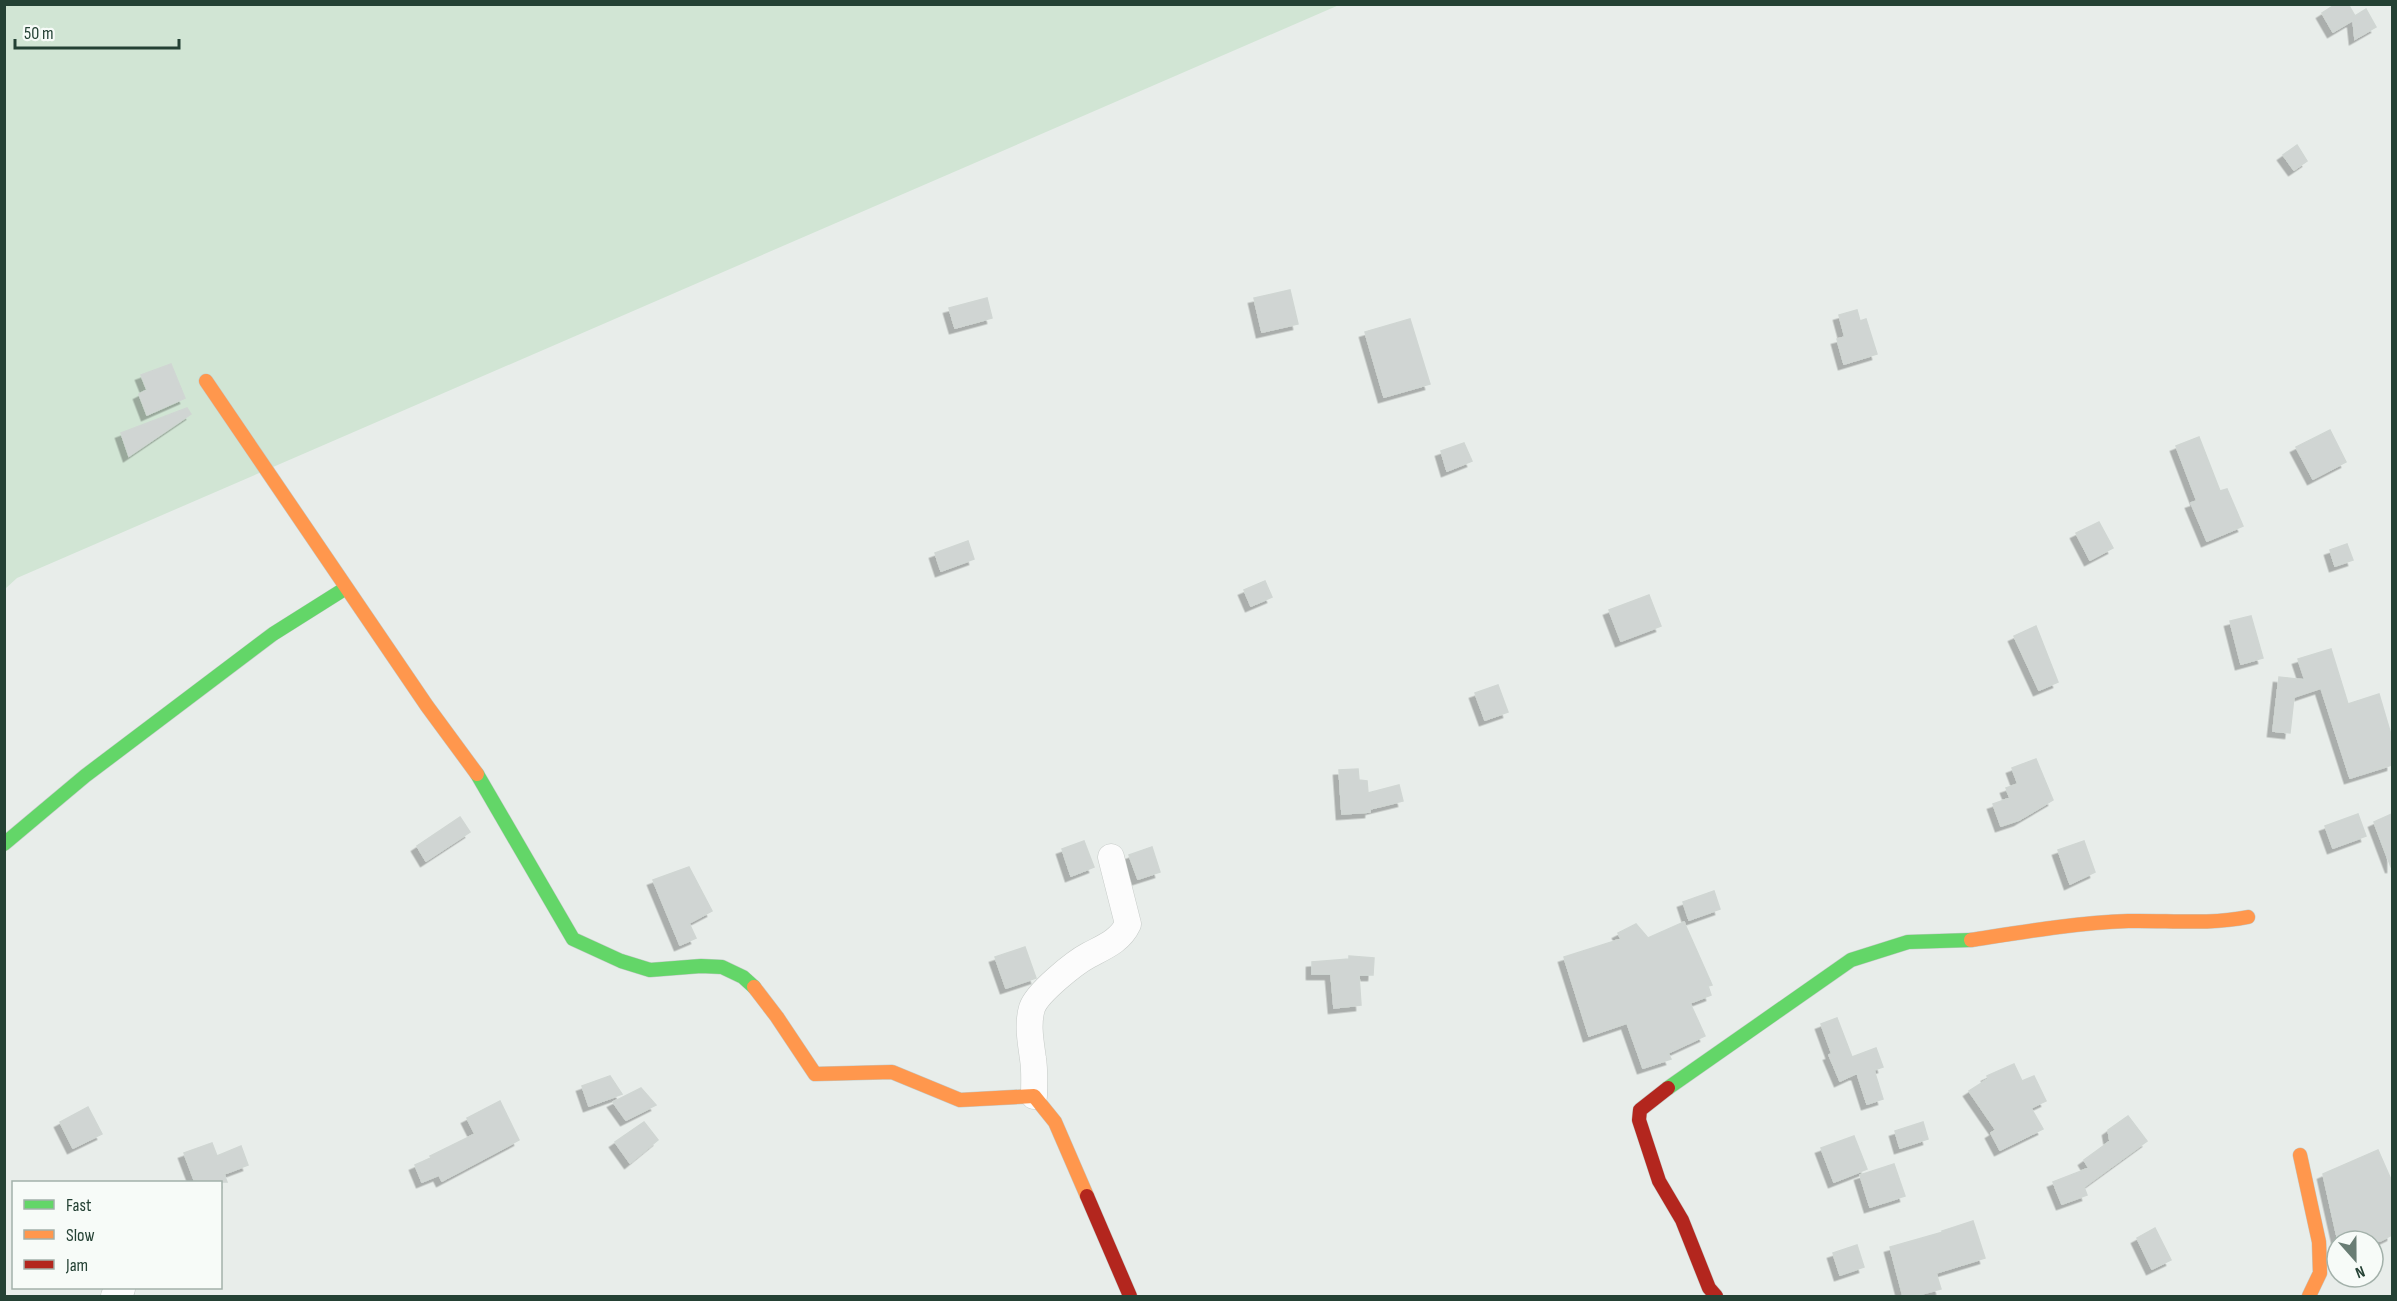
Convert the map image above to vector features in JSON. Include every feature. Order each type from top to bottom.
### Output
[{"type":"street","points":[[206,381],[427,706],[481,779],[573,939],[599,953],[651,970],[712,965],[733,970],[755,987],[815,1074],[892,1072],[960,1100],[1034,1096]]},
{"type":"street","points":[[4,844],[85,776],[273,634],[346,588]]},
{"type":"street","points":[[1111,857],[1128,924],[1118,938],[1078,961],[1053,982],[1033,1007],[1030,1042],[1034,1060],[1034,1096],[1055,1122],[1130,1296]]},
{"type":"street","points":[[1716,1296],[1709,1288],[1682,1220],[1659,1181],[1638,1120],[1640,1110],[1651,1100],[1851,960],[1908,942],[1965,941],[2073,924],[2129,921],[2224,921],[2248,916]]},
{"type":"street","points":[[2300,1155],[2319,1242],[2320,1273],[2308,1296]]},
{"type":"green space","points":[[5,5],[1339,5],[17,578],[5,589]]},
{"type":"building","points":[[2336,4],[2348,4],[2355,16],[2366,9],[2376,27],[2355,39],[2353,20],[2333,32],[2322,13]]},
{"type":"building","points":[[2297,145],[2307,161],[2294,170],[2283,155]]},
{"type":"building","points":[[1290,290],[1298,324],[1262,332],[1254,298]]},
{"type":"building","points":[[987,298],[992,318],[955,328],[949,308]]},
{"type":"building","points":[[1857,310],[1860,321],[1866,319],[1877,354],[1844,364],[1837,339],[1845,337],[1839,315]]},
{"type":"building","points":[[1410,319],[1430,384],[1384,397],[1365,332]]},
{"type":"building","points":[[171,364],[185,398],[147,415],[139,394],[147,390],[141,375]]},
{"type":"building","points":[[187,408],[191,414],[129,456],[121,433]]},
{"type":"building","points":[[2330,430],[2346,462],[2313,479],[2296,447]]},
{"type":"building","points":[[2199,437],[2220,491],[2227,489],[2243,526],[2207,541],[2191,503],[2197,501],[2176,446]]},
{"type":"building","points":[[1464,443],[1472,461],[1447,471],[1441,451]]},
{"type":"building","points":[[2099,522],[2113,548],[2090,560],[2076,533]]},
{"type":"building","points":[[968,541],[974,559],[941,571],[935,553]]},
{"type":"building","points":[[2347,544],[2353,560],[2335,566],[2330,550]]},
{"type":"building","points":[[1265,581],[1272,597],[1251,606],[1244,590]]},
{"type":"building","points":[[1649,595],[1661,626],[1621,641],[1609,610]]},
{"type":"building","points":[[2251,616],[2263,658],[2241,664],[2230,621]]},
{"type":"building","points":[[2036,626],[2058,682],[2039,690],[2014,636]]},
{"type":"building","points":[[2331,649],[2348,704],[2379,694],[2392,738],[2392,765],[2350,778],[2321,688],[2294,697],[2290,733],[2273,731],[2279,677],[2305,680],[2298,659]]},
{"type":"building","points":[[1498,685],[1508,712],[1485,720],[1475,693]]},
{"type":"building","points":[[2036,759],[2053,800],[2019,820],[2001,826],[1993,804],[2010,798],[2006,788],[2018,784],[2012,768]]},
{"type":"building","points":[[1358,769],[1359,780],[1367,781],[1368,793],[1399,785],[1403,801],[1370,809],[1370,812],[1342,814],[1339,770]]},
{"type":"building","points":[[2358,814],[2366,836],[2333,848],[2325,826]]},
{"type":"building","points":[[2392,814],[2392,867],[2391,867],[2374,822]]},
{"type":"building","points":[[460,817],[470,832],[426,861],[417,846]]},
{"type":"building","points":[[1084,841],[1094,867],[1071,876],[1062,849]]},
{"type":"building","points":[[2084,841],[2095,872],[2070,884],[2058,850]]},
{"type":"building","points":[[1152,847],[1160,872],[1138,879],[1129,855]]},
{"type":"building","points":[[689,867],[712,911],[689,923],[696,938],[680,945],[653,880]]},
{"type":"building","points":[[1714,891],[1720,909],[1689,920],[1683,902]]},
{"type":"building","points":[[1684,922],[1712,985],[1708,986],[1711,995],[1690,1003],[1705,1036],[1668,1053],[1671,1059],[1643,1068],[1627,1023],[1589,1036],[1564,957],[1621,939],[1618,933],[1636,924],[1648,938]]},
{"type":"building","points":[[1025,947],[1036,978],[1006,988],[995,957]]},
{"type":"building","points":[[1349,956],[1374,958],[1373,975],[1359,975],[1361,1005],[1334,1008],[1331,974],[1312,974],[1312,962],[1349,959]]},
{"type":"building","points":[[1837,1018],[1852,1057],[1876,1048],[1883,1067],[1874,1070],[1883,1099],[1867,1104],[1857,1073],[1840,1081],[1829,1055],[1832,1054],[1821,1024]]},
{"type":"building","points":[[2014,1064],[2022,1081],[2034,1076],[2046,1101],[2031,1108],[2043,1129],[2000,1150],[1991,1133],[1996,1130],[1969,1091],[1988,1079],[1987,1076]]},
{"type":"building","points":[[610,1076],[622,1094],[589,1106],[582,1086]]},
{"type":"building","points":[[641,1088],[656,1105],[626,1120],[613,1102]]},
{"type":"building","points":[[500,1101],[519,1140],[442,1181],[439,1175],[422,1182],[415,1165],[475,1134],[467,1118]]},
{"type":"building","points":[[88,1107],[102,1134],[73,1148],[60,1122]]},
{"type":"building","points":[[2128,1116],[2147,1141],[2084,1187],[2087,1195],[2062,1204],[2053,1182],[2089,1168],[2084,1160],[2110,1141],[2108,1130]]},
{"type":"building","points":[[644,1122],[658,1140],[630,1163],[615,1142]]},
{"type":"building","points":[[1923,1122],[1928,1139],[1900,1148],[1895,1131]]},
{"type":"building","points":[[1854,1136],[1867,1169],[1834,1182],[1821,1148]]},
{"type":"building","points":[[212,1143],[217,1156],[241,1146],[248,1165],[224,1174],[227,1182],[195,1181],[184,1153]]},
{"type":"building","points":[[2378,1150],[2392,1182],[2392,1235],[2385,1238],[2385,1229],[2335,1229],[2323,1174]]},
{"type":"building","points":[[1894,1164],[1905,1196],[1870,1207],[1860,1175]]},
{"type":"building","points":[[1973,1221],[1985,1258],[1936,1273],[1941,1289],[1914,1296],[1903,1296],[1890,1247]]},
{"type":"building","points":[[2155,1228],[2171,1260],[2152,1269],[2137,1238]]},
{"type":"building","points":[[1857,1245],[1864,1267],[1840,1275],[1833,1253]]},
{"type":"traffic: fast","points":[[4,844],[85,776],[273,634],[346,588]]},
{"type":"traffic: fast","points":[[477,774],[573,939],[621,961],[650,970],[701,966],[722,967],[743,977],[754,987]]},
{"type":"traffic: fast","points":[[1668,1088],[1851,960],[1908,942],[1971,940]]},
{"type":"traffic: slow","points":[[206,381],[427,706],[477,774]]},
{"type":"traffic: slow","points":[[1971,940],[2088,924],[2128,921],[2203,922],[2248,917]]},
{"type":"traffic: slow","points":[[754,987],[815,1074],[892,1072],[960,1100],[1034,1096],[1055,1122],[1087,1196]]},
{"type":"traffic: slow","points":[[2300,1155],[2319,1242],[2320,1273],[2309,1296]]},
{"type":"traffic: jam","points":[[1668,1088],[1640,1110],[1639,1120],[1659,1181],[1682,1220],[1709,1288],[1716,1296]]},
{"type":"traffic: jam","points":[[1087,1196],[1130,1296]]}]
